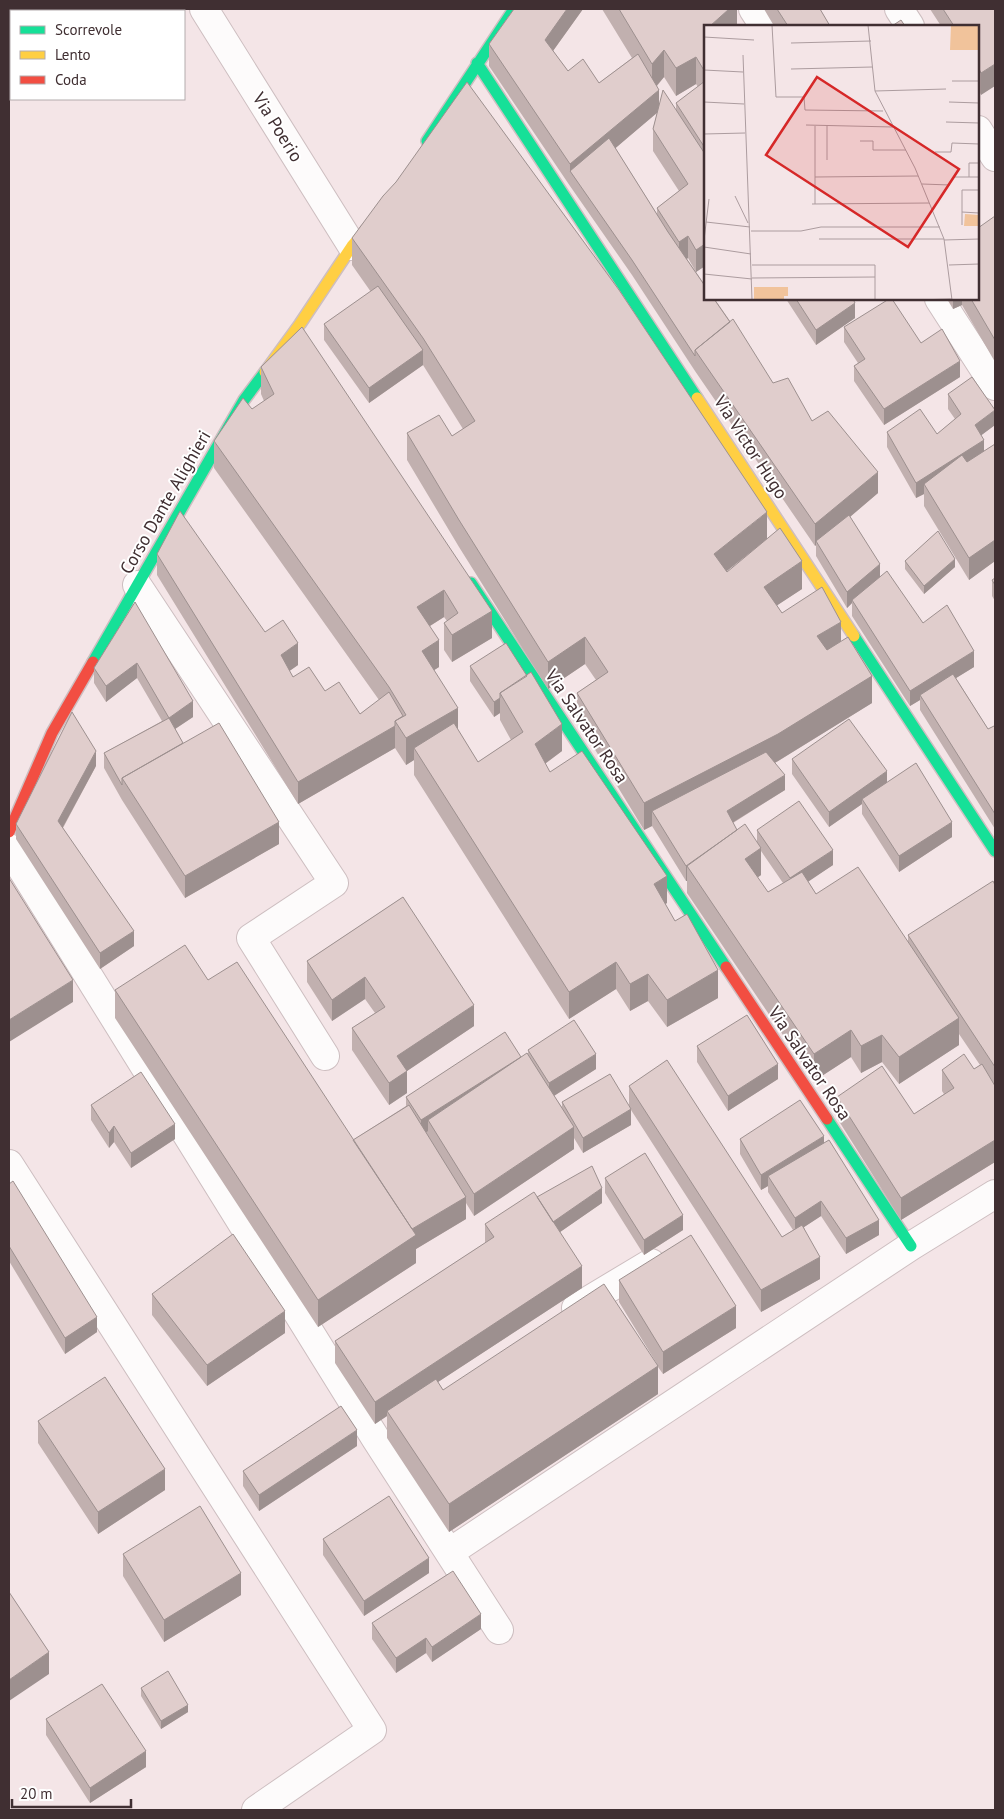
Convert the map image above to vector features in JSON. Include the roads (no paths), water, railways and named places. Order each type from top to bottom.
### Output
[{"type":"street","name":"Via Poerio","points":[[204,9],[352,246]]},
{"type":"street","points":[[423,147],[514,9]]},
{"type":"street","points":[[753,9],[763,25]]},
{"type":"street","points":[[899,9],[909,25]]},
{"type":"street","name":"Via Victor Hugo","points":[[477,63],[995,851]]},
{"type":"street","points":[[979,132],[995,157]]},
{"type":"street","name":"Corso Dante Alighieri","points":[[9,832],[52,733],[244,400],[302,328],[352,246],[386,206]]},
{"type":"street","points":[[940,300],[995,386]]},
{"type":"street","name":"Via Salvator Rosa","points":[[465,573],[911,1246]]},
{"type":"street","points":[[137,585],[334,883],[251,938],[325,1056]]},
{"type":"street","points":[[9,848],[384,1433],[450,1552],[499,1630]]},
{"type":"street","points":[[9,1164],[372,1730],[256,1810]]},
{"type":"street","points":[[450,1552],[911,1246],[995,1194]]},
{"type":"street","points":[[556,1320],[670,1252]]}]
